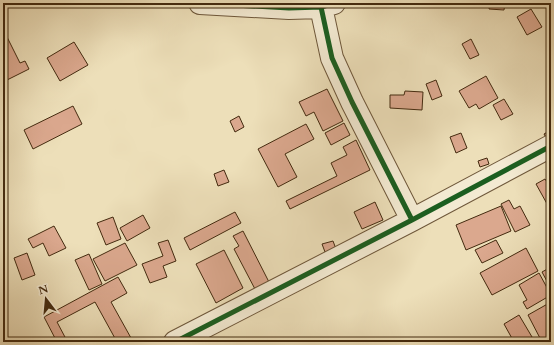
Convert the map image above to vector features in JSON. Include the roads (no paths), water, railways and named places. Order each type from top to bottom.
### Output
[{"type":"street","points":[[200,3],[289,8],[328,5],[332,58],[352,102],[412,220]]},
{"type":"street","points":[[175,342],[412,220],[551,146]]}]
